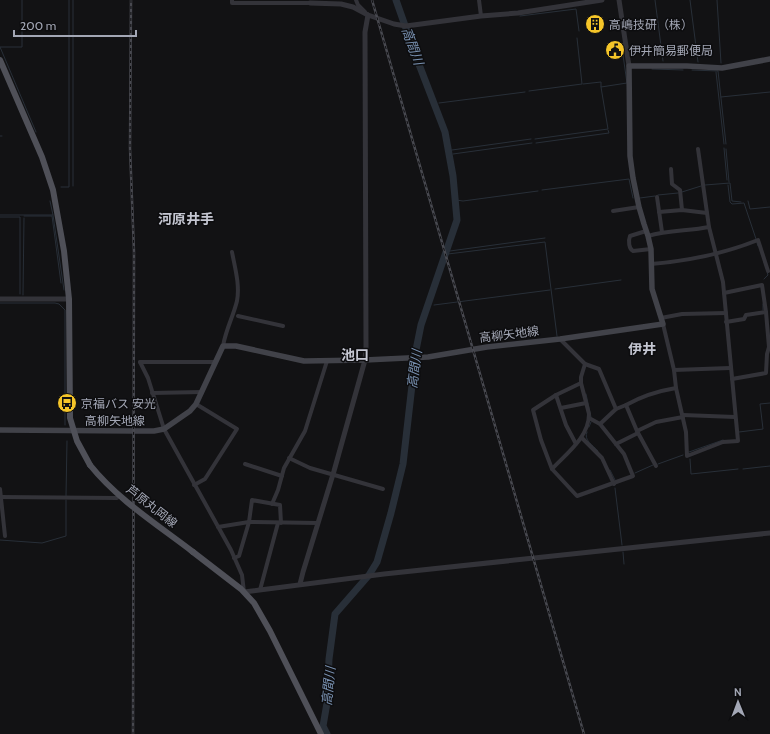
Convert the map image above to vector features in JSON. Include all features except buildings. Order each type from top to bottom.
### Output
[{"type":"main road","points":[[663,324],[652,289],[651,249],[639,207],[630,156],[629,66],[688,66],[722,68],[770,59]]},
{"type":"main road","name":"芦原丸岡線","points":[[0,60],[42,157],[51,183],[64,251],[69,299],[70,418],[80,447],[90,465],[116,492],[244,592],[254,603],[270,631],[320,734]]},
{"type":"main road","name":"高柳矢地線","points":[[0,430],[154,431],[164,428],[185,416],[196,404],[223,346],[236,346],[304,361],[398,359],[428,357],[487,347],[560,339],[663,324]]},
{"type":"street","points":[[232,0],[232,3],[341,4],[353,6],[368,15],[394,24],[410,26],[481,16],[518,13],[602,0]]},
{"type":"street","points":[[356,0],[358,5],[368,15]]},
{"type":"street","points":[[479,0],[481,16]]},
{"type":"street","points":[[619,0],[629,66]]},
{"type":"street","points":[[300,584],[333,475],[365,360],[365,32],[368,15]]},
{"type":"street","points":[[663,324],[686,432],[687,456],[723,442],[738,441],[723,282],[709,227],[698,150]]},
{"type":"street","points":[[671,169],[672,184],[680,190],[682,210]]},
{"type":"street","points":[[657,197],[662,232]]},
{"type":"street","points":[[613,211],[639,207]]},
{"type":"street","points":[[659,212],[682,210],[707,213]]},
{"type":"street","points":[[651,249],[633,251],[630,247],[630,236],[647,233],[689,231],[709,227]]},
{"type":"street","points":[[651,264],[682,261],[735,250],[758,240],[768,271]]},
{"type":"street","points":[[223,346],[225,332],[237,301],[238,286],[232,252]]},
{"type":"street","points":[[724,293],[762,285],[766,312],[769,346],[766,373],[732,379]]},
{"type":"street","points":[[0,299],[69,299]]},
{"type":"street","points":[[726,322],[742,320],[746,315],[766,312]]},
{"type":"street","points":[[661,318],[682,314],[726,313]]},
{"type":"street","points":[[238,316],[283,326]]},
{"type":"street","points":[[560,339],[585,364],[599,369],[616,409]]},
{"type":"street","points":[[272,504],[289,458],[305,431],[327,361]]},
{"type":"street","points":[[215,362],[140,362],[148,378],[164,428],[234,558],[242,575],[244,592],[300,584],[770,533]]},
{"type":"street","points":[[552,469],[582,438],[589,418],[581,383],[581,377],[585,364]]},
{"type":"street","points":[[674,370],[730,368]]},
{"type":"street","points":[[581,383],[556,395],[533,410],[541,440],[552,469],[577,496],[633,476],[624,454],[600,424],[589,418]]},
{"type":"street","points":[[600,424],[616,409],[642,396],[658,391],[676,388]]},
{"type":"street","points":[[152,392],[202,392]]},
{"type":"street","points":[[556,395],[566,425],[576,444]]},
{"type":"street","points":[[561,408],[586,403]]},
{"type":"street","points":[[194,485],[205,478],[236,429],[196,404]]},
{"type":"street","points":[[626,405],[637,432],[656,466]]},
{"type":"street","points":[[616,444],[656,422],[683,416],[735,417]]},
{"type":"street","points":[[582,438],[602,458],[614,484]]},
{"type":"street","points":[[289,458],[310,468],[383,489]]},
{"type":"street","points":[[245,464],[282,476]]},
{"type":"street","points":[[0,489],[5,536]]},
{"type":"street","points":[[1,497],[117,498]]},
{"type":"street","points":[[234,558],[239,556],[252,500],[280,505],[280,523],[260,590]]},
{"type":"street","points":[[218,527],[248,522],[318,523]]},
{"type":"waterway","points":[[22,0],[22,47],[0,47],[36,132]]},
{"type":"waterway","points":[[61,187],[69,187],[69,0]]},
{"type":"waterway","points":[[73,0],[73,186]]},
{"type":"waterway","name":"高間川","points":[[327,734],[323,726],[327,703],[329,659],[335,614],[369,575],[377,562],[403,464],[416,350],[421,325],[457,220],[453,176],[445,132],[396,0]]},
{"type":"waterway","points":[[655,0],[663,61]]},
{"type":"waterway","points":[[690,0],[698,62]]},
{"type":"waterway","points":[[717,0],[721,63]]},
{"type":"waterway","points":[[520,16],[576,9],[579,31]]},
{"type":"waterway","points":[[529,91],[582,84],[577,38]]},
{"type":"waterway","points":[[583,84],[601,82],[601,87],[627,83],[623,55]]},
{"type":"waterway","points":[[652,69],[683,70]]},
{"type":"waterway","points":[[692,70],[718,71],[726,144]]},
{"type":"waterway","points":[[716,72],[724,144]]},
{"type":"waterway","points":[[535,139],[608,129],[601,87]]},
{"type":"waterway","points":[[439,103],[525,92]]},
{"type":"waterway","points":[[721,97],[770,92]]},
{"type":"waterway","points":[[536,143],[609,133],[608,130]]},
{"type":"waterway","points":[[452,150],[531,139]]},
{"type":"waterway","points":[[453,154],[532,143]]},
{"type":"waterway","points":[[724,148],[727,180]]},
{"type":"waterway","points":[[726,149],[729,182]]},
{"type":"waterway","points":[[542,190],[629,179],[633,198]]},
{"type":"waterway","points":[[705,185],[730,183],[732,201],[741,202]]},
{"type":"waterway","points":[[728,185],[730,202],[732,204],[744,203],[756,239]]},
{"type":"waterway","points":[[682,192],[701,186]]},
{"type":"waterway","points":[[456,200],[463,201],[538,191]]},
{"type":"waterway","points":[[658,195],[678,193]]},
{"type":"waterway","points":[[640,198],[655,196]]},
{"type":"waterway","points":[[0,215],[53,215],[50,201]]},
{"type":"waterway","points":[[748,201],[750,209],[770,207]]},
{"type":"waterway","points":[[53,215],[64,290]]},
{"type":"waterway","points":[[24,216],[52,216],[61,283]]},
{"type":"waterway","points":[[0,217],[20,217],[20,294]]},
{"type":"waterway","points":[[23,295],[24,218]]},
{"type":"waterway","points":[[450,251],[545,238]]},
{"type":"waterway","points":[[448,254],[545,242],[557,336]]},
{"type":"waterway","points":[[764,279],[768,275],[767,272]]},
{"type":"waterway","points":[[555,289],[621,280]]},
{"type":"waterway","points":[[434,305],[550,290]]},
{"type":"waterway","points":[[0,303],[55,303],[59,304],[65,310],[65,425]]},
{"type":"waterway","points":[[763,304],[763,310]]},
{"type":"waterway","points":[[586,394],[591,417]]},
{"type":"waterway","points":[[739,432],[763,429],[760,404],[770,403]]},
{"type":"waterway","points":[[589,427],[591,422]]},
{"type":"waterway","points":[[587,432],[587,440],[598,451]]},
{"type":"waterway","points":[[689,452],[723,440]]},
{"type":"waterway","points":[[66,496],[67,441]]},
{"type":"waterway","points":[[658,464],[683,455]]},
{"type":"waterway","points":[[690,459],[691,474],[738,469]]},
{"type":"waterway","points":[[635,473],[653,465]]},
{"type":"waterway","points":[[743,469],[770,466]]},
{"type":"waterway","points":[[610,470],[615,480]]},
{"type":"waterway","points":[[615,488],[622,545]]},
{"type":"waterway","points":[[0,540],[42,543],[66,536],[66,500]]},
{"type":"waterway","points":[[623,552],[624,564]]},
{"type":"railway","points":[[131,0],[130,148],[134,252],[133,734]]},
{"type":"railway","points":[[372,0],[584,734]]},
{"type":"place","name":"高嶋技研（株）","points":[[595,24]]},
{"type":"place","name":"伊井簡易郵便局","points":[[615,50]]},
{"type":"place","name":"京福バス 安光","points":[[67,403]]},
{"type":"district","name":"河原井手","points":[[186,219]]},
{"type":"district","name":"伊井","points":[[642,349]]},
{"type":"district","name":"池口","points":[[355,355]]}]
